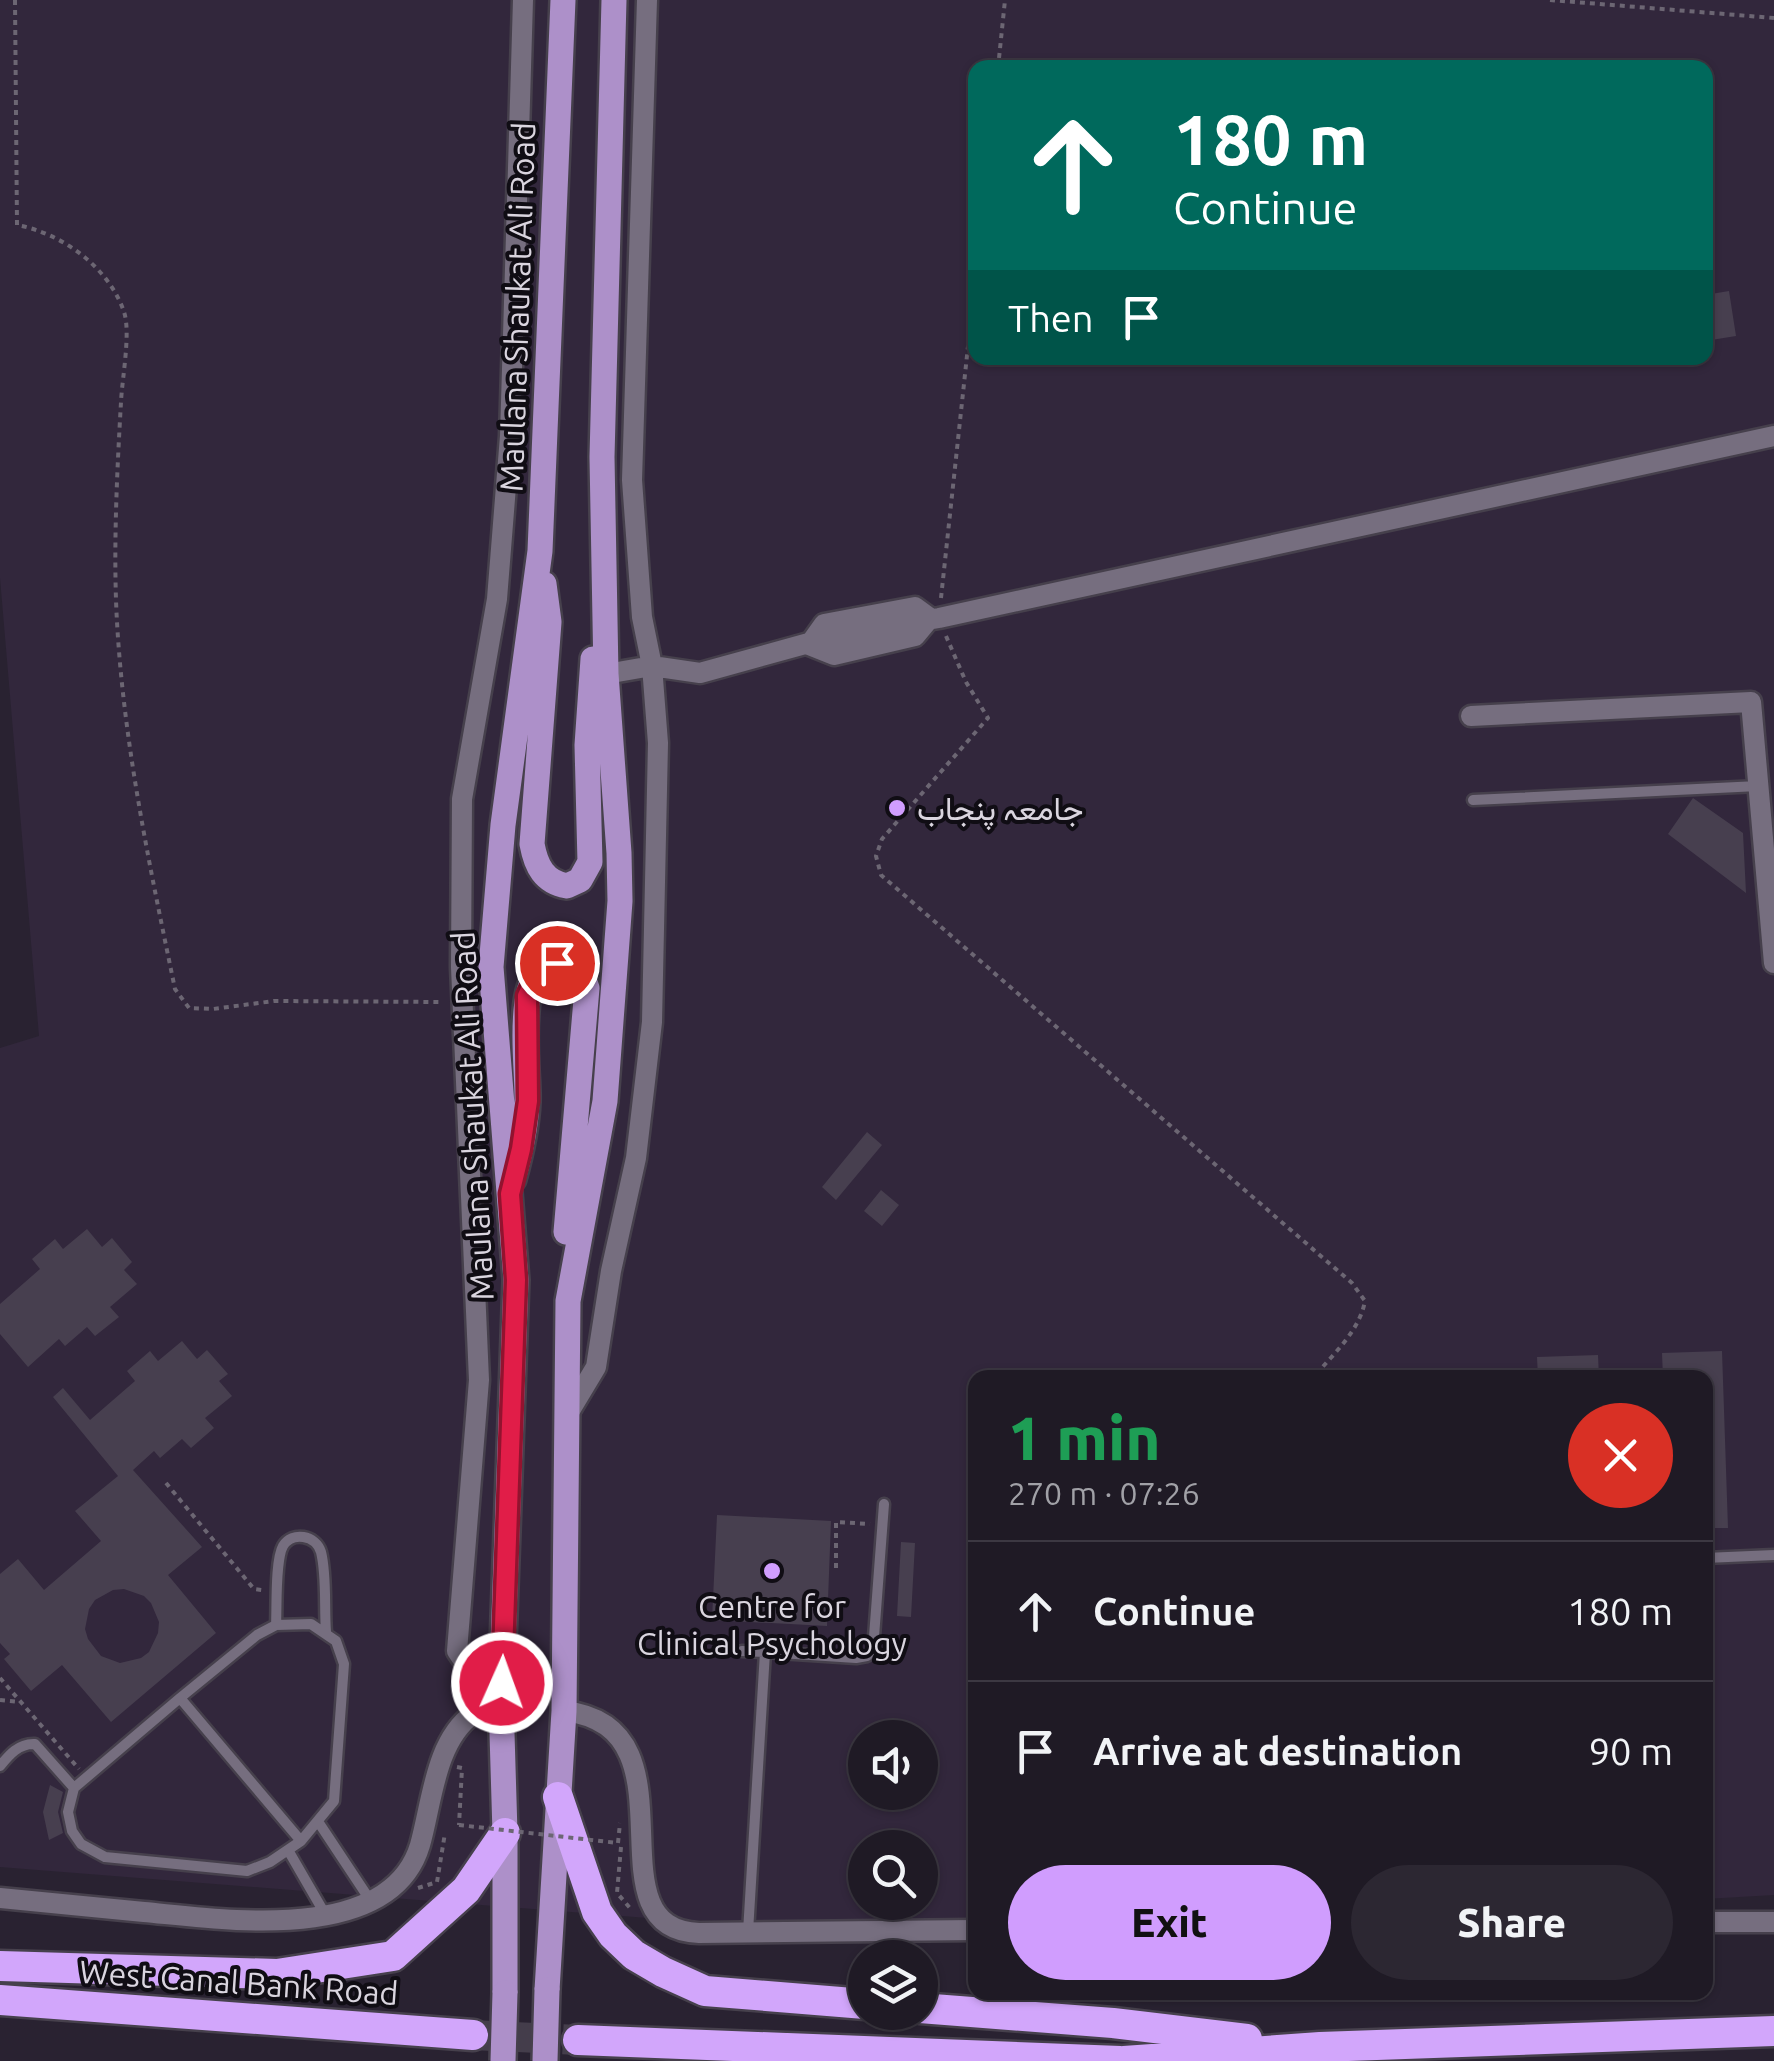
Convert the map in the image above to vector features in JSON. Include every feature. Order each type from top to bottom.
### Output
[{"type":"highway","points":[[558,1797],[597,1912],[613,1935],[634,1954],[704,1991],[848,2003]]},
{"type":"highway","points":[[0,1966],[278,1974],[393,1956],[466,1890],[505,1834]]},
{"type":"highway","name":"West Canal Bank Road","points":[[0,2000],[473,2034]]},
{"type":"highway","points":[[938,2009],[1113,2023],[1320,2047]]},
{"type":"highway","points":[[578,2040],[1122,2061],[1320,2047],[1774,2031]]},
{"type":"main road","name":"Maulana Shaukat Ali Road","points":[[503,2061],[505,1834],[501,1692],[516,1280],[491,967],[503,824],[540,552],[563,0]]},
{"type":"main road","points":[[570,1283],[605,1102],[618,930],[620,853],[606,674],[602,456],[614,0]]},
{"type":"main road","points":[[540,552],[549,622],[532,844],[540,871],[550,880],[568,886],[580,880],[590,862],[590,683],[604,575]]},
{"type":"main road","points":[[510,1194],[528,1101],[526,1012],[530,984],[544,967],[568,965],[580,974],[587,988],[566,1242],[570,1283],[564,1711],[545,2061]]},
{"type":"street","points":[[501,1692],[467,1666],[457,1651],[480,1380],[462,1002],[462,799],[498,599],[510,436],[522,0]]},
{"type":"street","points":[[569,1412],[596,1367],[610,1271],[636,1158],[652,1022],[658,743],[652,666],[642,617],[632,480],[647,0]]},
{"type":"street","points":[[606,674],[652,666],[700,673],[810,645],[834,654],[850,651],[916,636],[934,618],[1774,436]]},
{"type":"street","points":[[810,645],[824,624],[915,607],[934,618]]},
{"type":"street","points":[[1471,716],[1751,702],[1774,963]]},
{"type":"street","name":"West Canal Bank Road","points":[[0,1898],[254,1922],[327,1916],[370,1901],[406,1872],[418,1852],[452,1738],[473,1714],[501,1692]]},
{"type":"street","points":[[564,1711],[587,1714],[608,1727],[633,1760],[639,1780],[642,1874],[656,1916],[670,1928],[683,1932],[968,1930]]},
{"type":"street","points":[[1713,1922],[1774,1922]]},
{"type":"lane","points":[[1472,800],[1758,786]]},
{"type":"lane","points":[[742,1652],[867,1656],[876,1640],[884,1504]]},
{"type":"lane","points":[[276,1626],[281,1550],[291,1538],[309,1538],[321,1551],[326,1632]]},
{"type":"lane","points":[[1713,1558],[1774,1555]]},
{"type":"lane","points":[[311,1624],[326,1632],[336,1641],[344,1664],[334,1800],[319,1823],[288,1850],[247,1872],[105,1857],[80,1844],[72,1831],[68,1800],[74,1788],[257,1635],[276,1626],[311,1624]]},
{"type":"lane","points":[[748,1932],[765,1652]]},
{"type":"lane","points":[[180,1698],[301,1841]]},
{"type":"lane","points":[[0,1766],[26,1743],[34,1744],[74,1788]]},
{"type":"lane","points":[[319,1823],[370,1901]]},
{"type":"lane","points":[[288,1850],[327,1916]]},
{"type":"path","points":[[15,0],[17,225],[42,229],[81,254],[114,291],[126,315],[119,436],[117,621],[136,796],[174,989],[189,1008],[291,1001],[462,1002]]},
{"type":"path","points":[[999,60],[1005,0]]},
{"type":"path","points":[[1550,0],[1774,18]]},
{"type":"path","points":[[968,339],[934,618],[988,718],[882,839],[876,856],[881,875],[1352,1282],[1365,1302],[1362,1313],[1320,1370]]},
{"type":"path","points":[[166,1484],[254,1589],[278,1591]]},
{"type":"path","points":[[836,1568],[836,1522],[883,1525]]},
{"type":"path","points":[[0,1678],[85,1776]]},
{"type":"path","points":[[0,1700],[20,1702]]},
{"type":"path","points":[[459,1825],[618,1844]]},
{"type":"shaded area","name":"جامعہ پنجاب","points":[[0,0],[1774,0],[1774,1895],[1713,1899],[1713,1370],[968,1370],[968,1922],[673,1920],[0,1867],[0,1048],[39,1036],[0,578]]},
{"type":"building","points":[[1729,291],[1736,336],[1713,340],[1713,294]]},
{"type":"building","points":[[1693,798],[1743,833],[1746,893],[1668,834]]},
{"type":"building","points":[[867,1132],[882,1145],[836,1200],[822,1187]]},
{"type":"building","points":[[881,1190],[899,1205],[882,1226],[864,1211]]},
{"type":"building","points":[[87,1229],[102,1247],[112,1238],[132,1262],[124,1270],[137,1284],[110,1307],[119,1317],[95,1336],[87,1327],[65,1346],[59,1339],[28,1367],[0,1334],[0,1304],[40,1269],[32,1259],[55,1239],[63,1249]]},
{"type":"building","points":[[182,1341],[197,1359],[207,1350],[228,1374],[219,1381],[232,1396],[205,1418],[214,1428],[191,1448],[182,1439],[160,1458],[154,1451],[133,1470],[202,1547],[168,1575],[216,1633],[111,1722],[62,1665],[31,1691],[4,1659],[10,1654],[0,1643],[0,1574],[18,1559],[44,1590],[101,1541],[75,1511],[118,1476],[53,1397],[63,1388],[90,1420],[135,1381],[127,1371],[150,1351],[158,1361]],"holes":[[[124,1589],[144,1596],[159,1622],[149,1652],[120,1663],[101,1656],[85,1629],[95,1600]]]},
{"type":"building","points":[[1722,1351],[1728,1528],[1713,1528],[1713,1370],[1663,1370],[1662,1353]]},
{"type":"building","points":[[1598,1355],[1599,1370],[1538,1370],[1537,1357]]},
{"type":"building","name":"Centre for Clinical Psychology","points":[[717,1515],[831,1521],[827,1626],[712,1620]]},
{"type":"building","points":[[901,1542],[915,1543],[911,1617],[897,1616]]},
{"type":"building","points":[[50,1785],[63,1792],[58,1812],[63,1833],[49,1840],[43,1812]]},
{"type":"tunnel","points":[[473,2035],[578,2040]]},
{"type":"place","name":"جامعہ پنجاب","points":[[897,808]]},
{"type":"place","name":"Centre for Clinical Psychology","points":[[772,1571]]},
{"type":"route","points":[[502,1683],[516,1280],[510,1194],[528,1101],[527,996],[538,972],[557,963]]}]
